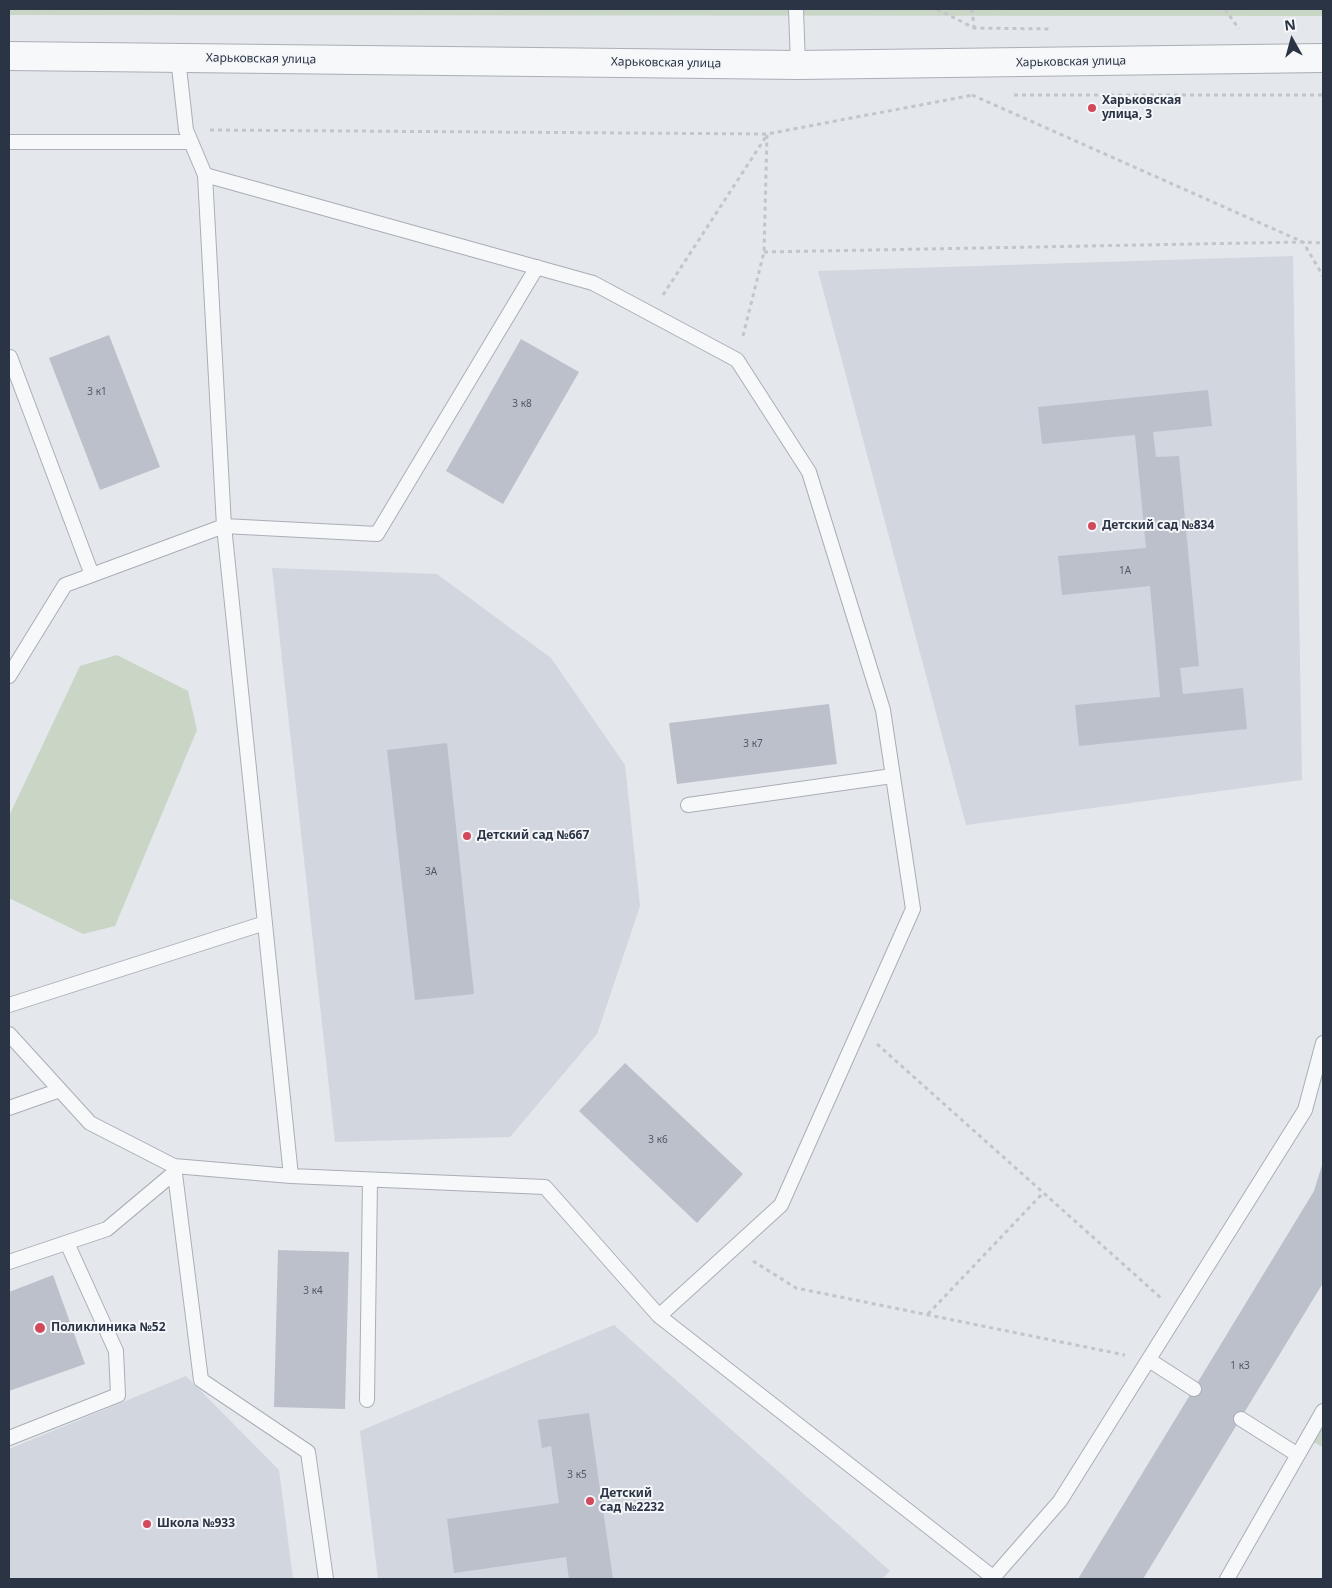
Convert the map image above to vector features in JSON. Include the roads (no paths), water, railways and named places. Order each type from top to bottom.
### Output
[{"type":"street","name":"Харьковская улица","points":[[9,56],[798,65],[1323,58]]},
{"type":"lane","points":[[796,9],[798,65]]},
{"type":"lane","points":[[178,58],[189,136],[205,175],[224,526],[291,1176]]},
{"type":"lane","points":[[9,142],[189,136]]},
{"type":"lane","points":[[205,175],[593,283],[737,360],[809,472],[883,710],[913,909],[782,1205],[659,1316]]},
{"type":"lane","points":[[9,676],[65,585],[224,526],[377,534],[537,267]]},
{"type":"lane","points":[[10,357],[92,575]]},
{"type":"lane","points":[[688,805],[892,776]]},
{"type":"lane","points":[[9,1005],[265,923]]},
{"type":"lane","points":[[9,1034],[90,1123],[175,1169],[544,1188],[659,1316],[993,1579],[1060,1501],[1305,1110],[1323,1043]]},
{"type":"lane","points":[[9,1108],[60,1090]]},
{"type":"lane","points":[[9,1262],[108,1229],[175,1169]]},
{"type":"lane","points":[[175,1169],[200,1380],[308,1452],[326,1579]]},
{"type":"lane","points":[[367,1400],[370,1180]]},
{"type":"lane","points":[[9,1438],[118,1396],[116,1351],[67,1243]]},
{"type":"lane","points":[[1149,1360],[1194,1388]]},
{"type":"lane","points":[[1227,1579],[1323,1411]]},
{"type":"lane","points":[[1241,1419],[1298,1455]]},
{"type":"place","name":"Харьковская улица, 3","points":[[1092,108]]},
{"type":"place","name":"Детский сад №834","points":[[1092,526]]},
{"type":"place","name":"Детский сад №667","points":[[467,836]]},
{"type":"place","name":"Поликлиника №52","points":[[40,1328]]},
{"type":"place","name":"Детский сад №2232","points":[[590,1501]]},
{"type":"place","name":"Школа №933","points":[[147,1524]]}]
